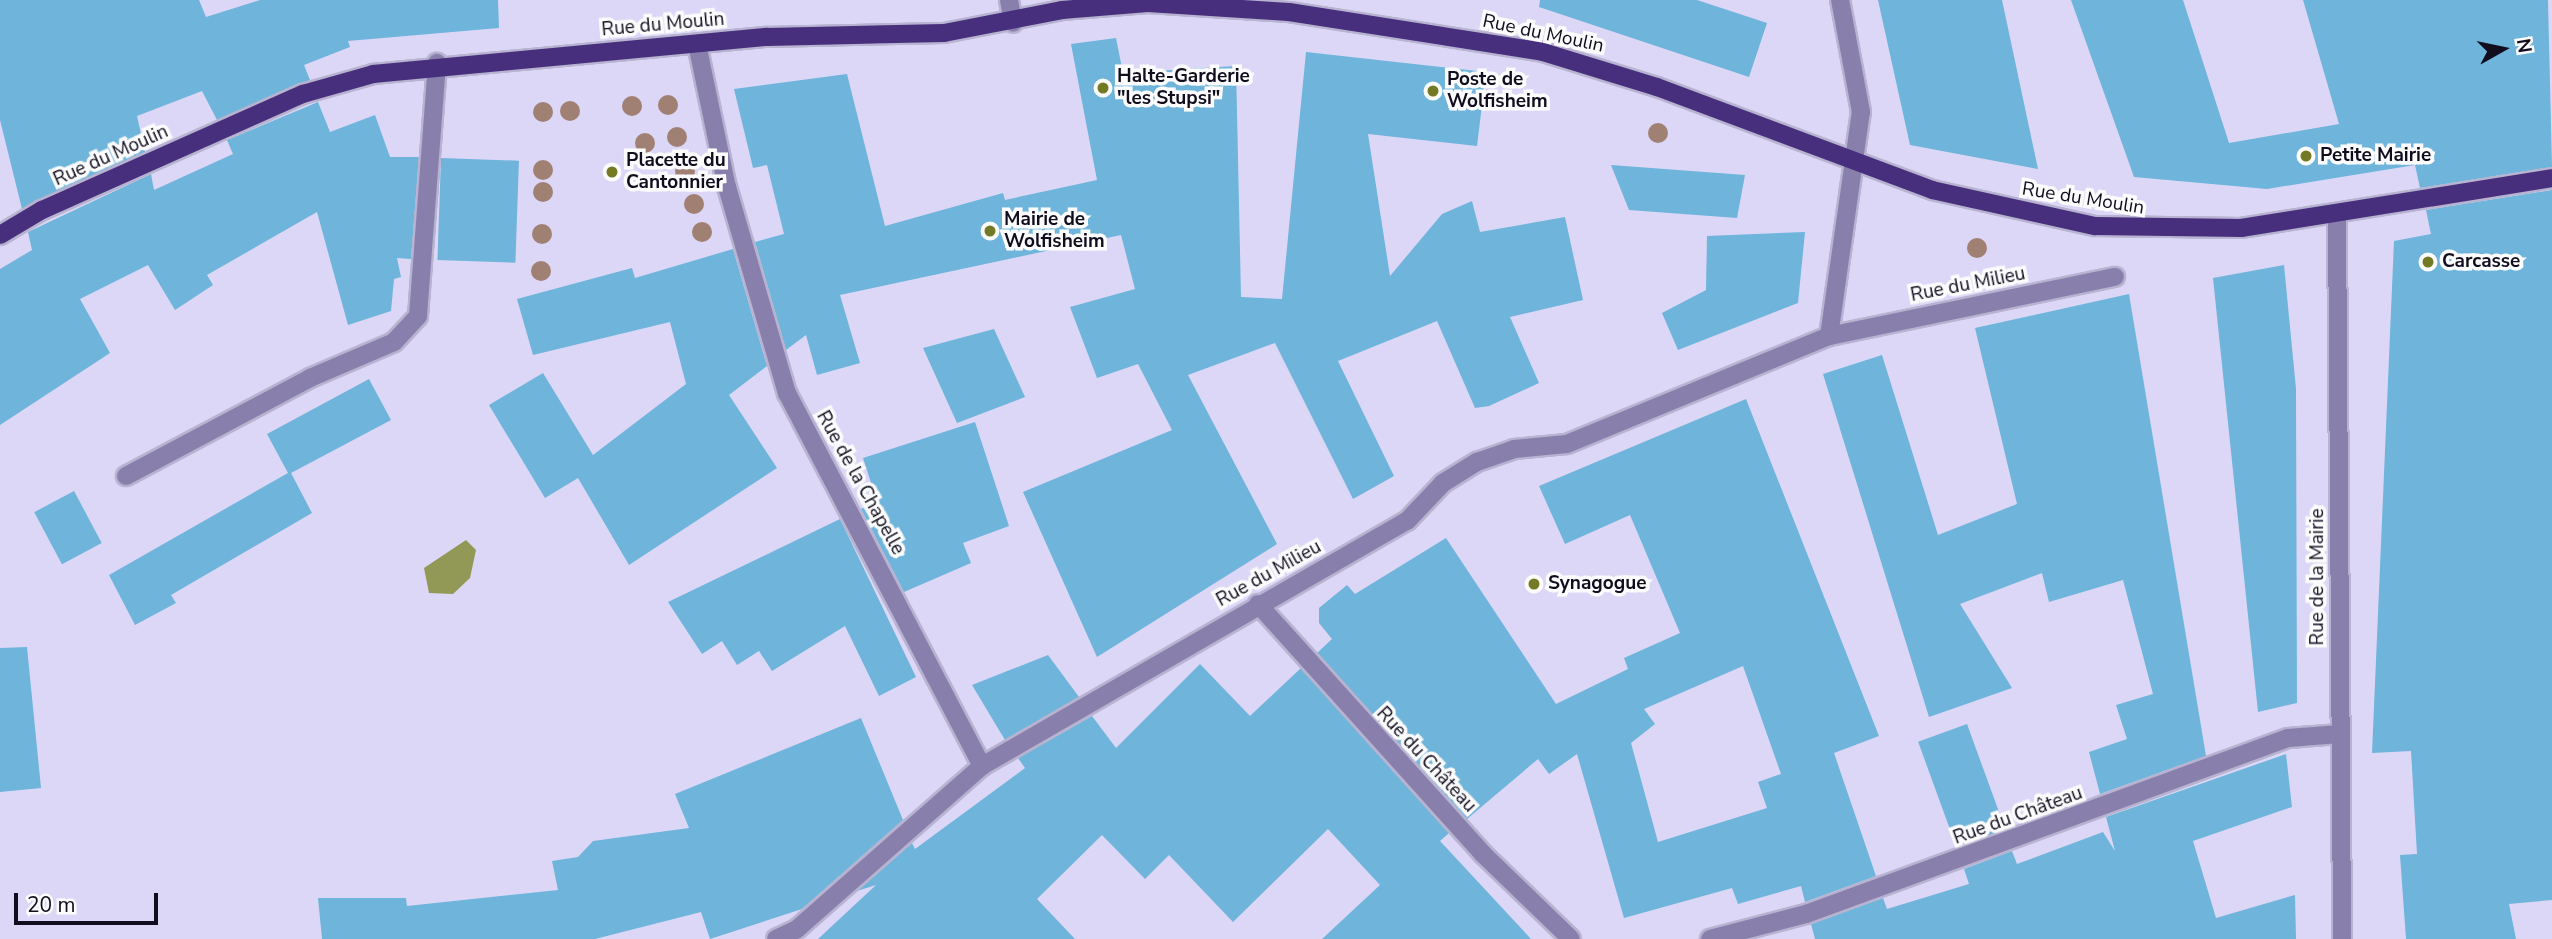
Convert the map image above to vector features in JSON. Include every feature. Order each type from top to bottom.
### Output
[{"type":"main road","name":"Rue du Moulin","points":[[0,235],[42,210],[303,94],[437,63],[696,44],[932,34],[1013,23],[1104,4],[1183,4],[1490,43],[1598,67],[1932,190],[2108,228],[2241,228],[2337,215],[2552,178]]},
{"type":"street","points":[[1009,0],[1013,23]]},
{"type":"street","points":[[1829,336],[1856,162],[1861,112],[1840,0]]},
{"type":"street","name":"Rue de la Chapelle","points":[[696,44],[727,187],[787,393],[982,766]]},
{"type":"street","points":[[126,476],[310,378],[394,342],[418,316],[437,63]]},
{"type":"street","name":"Rue de la Mairie","points":[[2337,215],[2342,939]]},
{"type":"street","name":"Rue du Milieu","points":[[776,939],[796,929],[982,766],[1258,604],[1407,521],[1443,483],[1477,461],[1514,449],[1566,444],[1829,336],[2115,277]]},
{"type":"street","name":"Rue du Château","points":[[1258,604],[1483,854],[1570,939]]},
{"type":"street","name":"Rue du Château","points":[[1710,939],[1832,905],[2288,738],[2340,734]]},
{"type":"shaded area","points":[[466,540],[476,550],[470,578],[453,594],[429,593],[424,568]]},
{"type":"building","points":[[0,0],[199,0],[206,17],[260,0],[498,0],[499,28],[348,41],[350,47],[304,65],[310,80],[217,120],[202,91],[137,116],[145,152],[22,209],[0,120]]},
{"type":"building","points":[[1540,0],[1697,0],[1767,23],[1749,77],[1539,7]]},
{"type":"building","points":[[1878,0],[2002,0],[2038,169],[1910,145]]},
{"type":"building","points":[[2071,0],[2183,0],[2229,143],[2339,124],[2303,0],[2548,0],[2552,167],[2420,188],[2415,165],[2267,189],[2134,177]]},
{"type":"building","points":[[1116,38],[1123,73],[1236,66],[1241,297],[1282,299],[1306,52],[1486,72],[1477,146],[1368,134],[1390,276],[1442,214],[1472,201],[1480,232],[1565,217],[1583,300],[1510,317],[1539,383],[1489,406],[1475,408],[1437,321],[1338,361],[1394,476],[1353,499],[1275,343],[1188,375],[1277,544],[1097,657],[1023,492],[1172,430],[1138,364],[1097,378],[1070,307],[1135,289],[1121,235],[840,295],[860,363],[817,375],[806,335],[786,350],[755,242],[784,234],[767,165],[753,168],[734,89],[847,74],[885,226],[1003,193],[1005,200],[1097,180],[1071,44]]},
{"type":"building","points":[[318,102],[330,132],[375,115],[390,157],[419,157],[411,259],[397,258],[401,277],[394,279],[391,311],[348,325],[317,212],[207,275],[213,285],[175,310],[148,265],[80,299],[110,353],[0,425],[0,269],[32,250],[28,232],[151,174],[154,190],[233,154],[227,140]]},
{"type":"building","points":[[441,158],[519,161],[515,263],[437,260]]},
{"type":"building","points":[[1611,165],[1745,175],[1737,218],[1629,210]]},
{"type":"building","points":[[2552,190],[2552,900],[2509,904],[2516,939],[2406,939],[2400,855],[2417,854],[2411,751],[2372,753],[2394,241],[2431,234],[2426,210]]},
{"type":"building","points":[[1805,232],[1798,303],[1678,350],[1662,313],[1706,290],[1707,236]]},
{"type":"building","points":[[733,249],[767,366],[729,395],[777,468],[629,565],[578,478],[545,498],[489,405],[543,373],[593,455],[686,384],[670,322],[533,355],[517,299],[632,268],[635,278]]},
{"type":"building","points":[[2284,265],[2296,389],[2297,703],[2258,712],[2213,278]]},
{"type":"building","points":[[2129,294],[2206,756],[2100,794],[2089,752],[2127,739],[2116,705],[2153,694],[2123,580],[2049,602],[2042,573],[1960,604],[2012,688],[1929,717],[1823,374],[1882,355],[1938,535],[2017,504],[1975,328]]},
{"type":"building","points":[[994,329],[1025,397],[957,423],[923,348]]},
{"type":"building","points":[[369,379],[391,420],[291,473],[312,513],[171,595],[176,603],[135,625],[109,575],[288,473],[267,434]]},
{"type":"building","points":[[1746,399],[1879,736],[1834,753],[1876,876],[1805,902],[1801,886],[1738,904],[1732,888],[1624,918],[1577,754],[1549,774],[1538,759],[1467,819],[1317,653],[1332,639],[1319,623],[1319,608],[1347,585],[1355,594],[1446,538],[1556,704],[1628,669],[1624,658],[1680,633],[1630,515],[1565,544],[1539,486]],"holes":[[[1743,666],[1781,774],[1758,782],[1767,808],[1658,842],[1631,743],[1655,724],[1644,709]]]},
{"type":"building","points":[[975,422],[1009,526],[963,543],[971,563],[904,592],[861,509],[877,501],[863,458]]},
{"type":"building","points":[[74,491],[102,543],[62,564],[34,512]]},
{"type":"building","points":[[840,519],[916,677],[879,696],[845,626],[772,671],[759,651],[737,665],[722,641],[702,654],[668,602]]},
{"type":"building","points":[[27,647],[41,788],[0,792],[0,648]]},
{"type":"building","points":[[1048,655],[1079,697],[1005,740],[972,685]]},
{"type":"building","points":[[1200,664],[1250,716],[1301,668],[1449,833],[1440,841],[1531,939],[1322,939],[1380,885],[1328,829],[1233,922],[1169,855],[1145,879],[1102,835],[1037,899],[1075,939],[818,939],[876,885],[857,891],[912,843],[915,849],[1025,768],[1018,758],[1092,716],[1116,748]]},
{"type":"building","points":[[861,718],[903,820],[802,909],[710,939],[701,912],[595,939],[322,939],[318,898],[406,898],[407,906],[558,890],[552,861],[578,857],[593,841],[689,828],[675,794]]},
{"type":"building","points":[[1967,724],[2005,829],[1956,847],[1918,742]]},
{"type":"building","points":[[2286,754],[2292,807],[2193,841],[2216,918],[2295,895],[2296,939],[1815,939],[1811,924],[1883,898],[1887,909],[1969,884],[1964,869],[2012,851],[2017,864],[2103,832],[2115,851],[2106,817]]},
{"type":"place","name":"Halte-Garderie \"les Stupsi\"","points":[[1103,88]]},
{"type":"place","name":"Poste de Wolfisheim","points":[[1433,91]]},
{"type":"place","name":"Petite Mairie","points":[[2306,156]]},
{"type":"place","name":"Placette du Cantonnier","points":[[612,172]]},
{"type":"place","name":"Mairie de Wolfisheim","points":[[990,231]]},
{"type":"place","name":"Carcasse","points":[[2428,262]]},
{"type":"place","name":"Synagogue","points":[[1534,584]]}]
